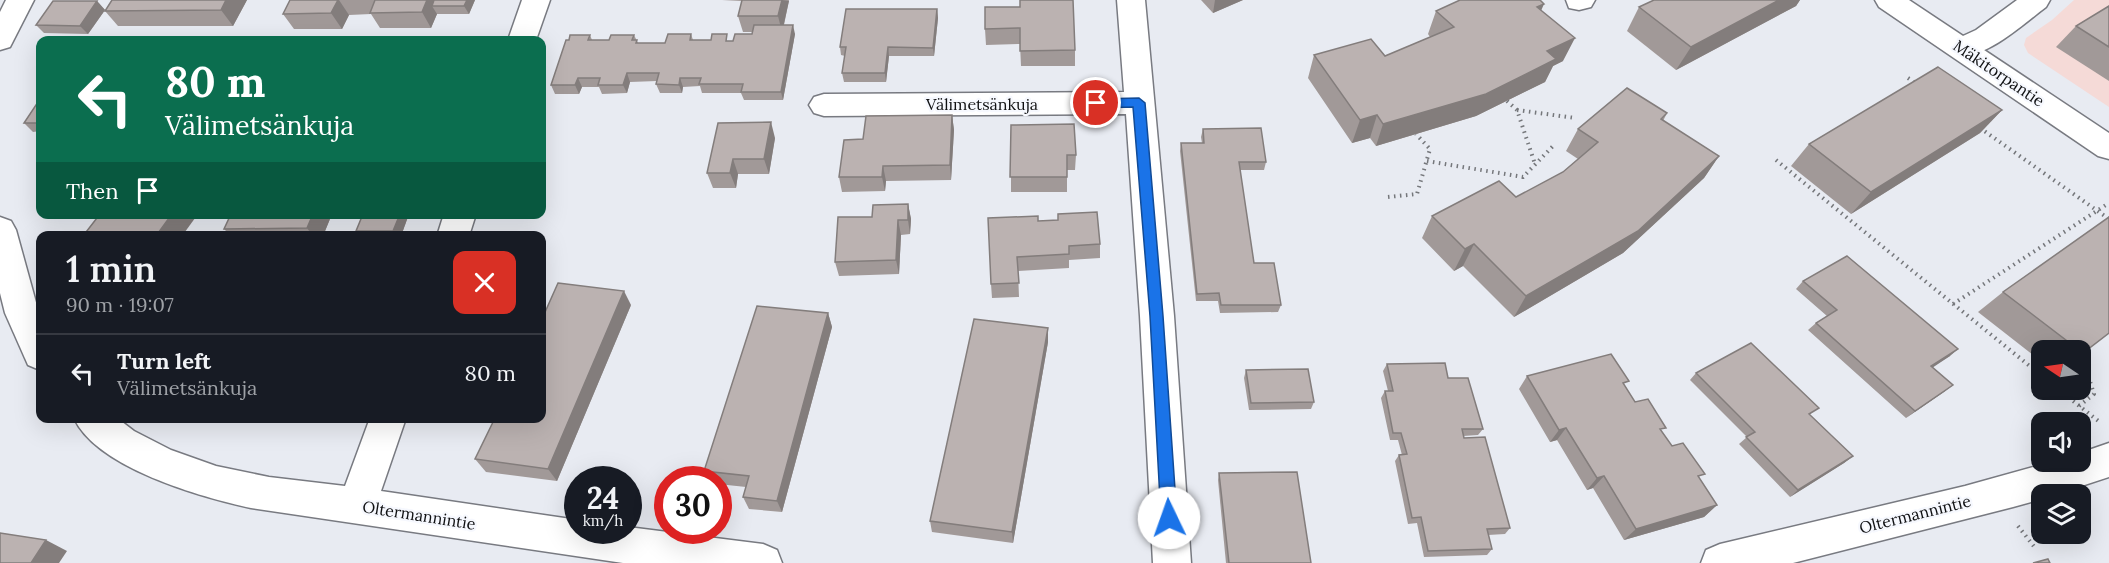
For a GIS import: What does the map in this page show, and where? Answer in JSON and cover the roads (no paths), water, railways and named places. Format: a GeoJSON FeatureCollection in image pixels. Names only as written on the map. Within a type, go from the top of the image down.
{"type":"FeatureCollection","features":[{"type":"Feature","properties":{"kind":"street"},"geometry":{"type":"LineString","coordinates":[[0,40],[20,0]]}},
{"type":"Feature","properties":{"kind":"street"},"geometry":{"type":"LineString","coordinates":[[523,36],[536,0]]}},
{"type":"Feature","properties":{"kind":"street"},"geometry":{"type":"LineString","coordinates":[[1131,0],[1156,316],[1172,563]]}},
{"type":"Feature","properties":{"kind":"street","name":"Mäkitorpantie"},"geometry":{"type":"LineString","coordinates":[[1889,0],[2109,148]]}},
{"type":"Feature","properties":{"kind":"street"},"geometry":{"type":"LineString","coordinates":[[1962,48],[1986,37],[2036,0]]}},
{"type":"Feature","properties":{"kind":"street","name":"Välimetsänkuja"},"geometry":{"type":"LineString","coordinates":[[824,105],[1139,103]]}},
{"type":"Feature","properties":{"kind":"street"},"geometry":{"type":"LineString","coordinates":[[0,230],[22,313],[36,346]]}},
{"type":"Feature","properties":{"kind":"street","name":"Oltermannintie"},"geometry":{"type":"LineString","coordinates":[[96,423],[136,450],[175,469],[233,487],[540,534],[763,563]]}},
{"type":"Feature","properties":{"kind":"street"},"geometry":{"type":"LineString","coordinates":[[357,505],[386,423]]}},
{"type":"Feature","properties":{"kind":"street","name":"Oltermannintie"},"geometry":{"type":"LineString","coordinates":[[1720,563],[1994,495],[2064,476],[2109,459]]}}]}
